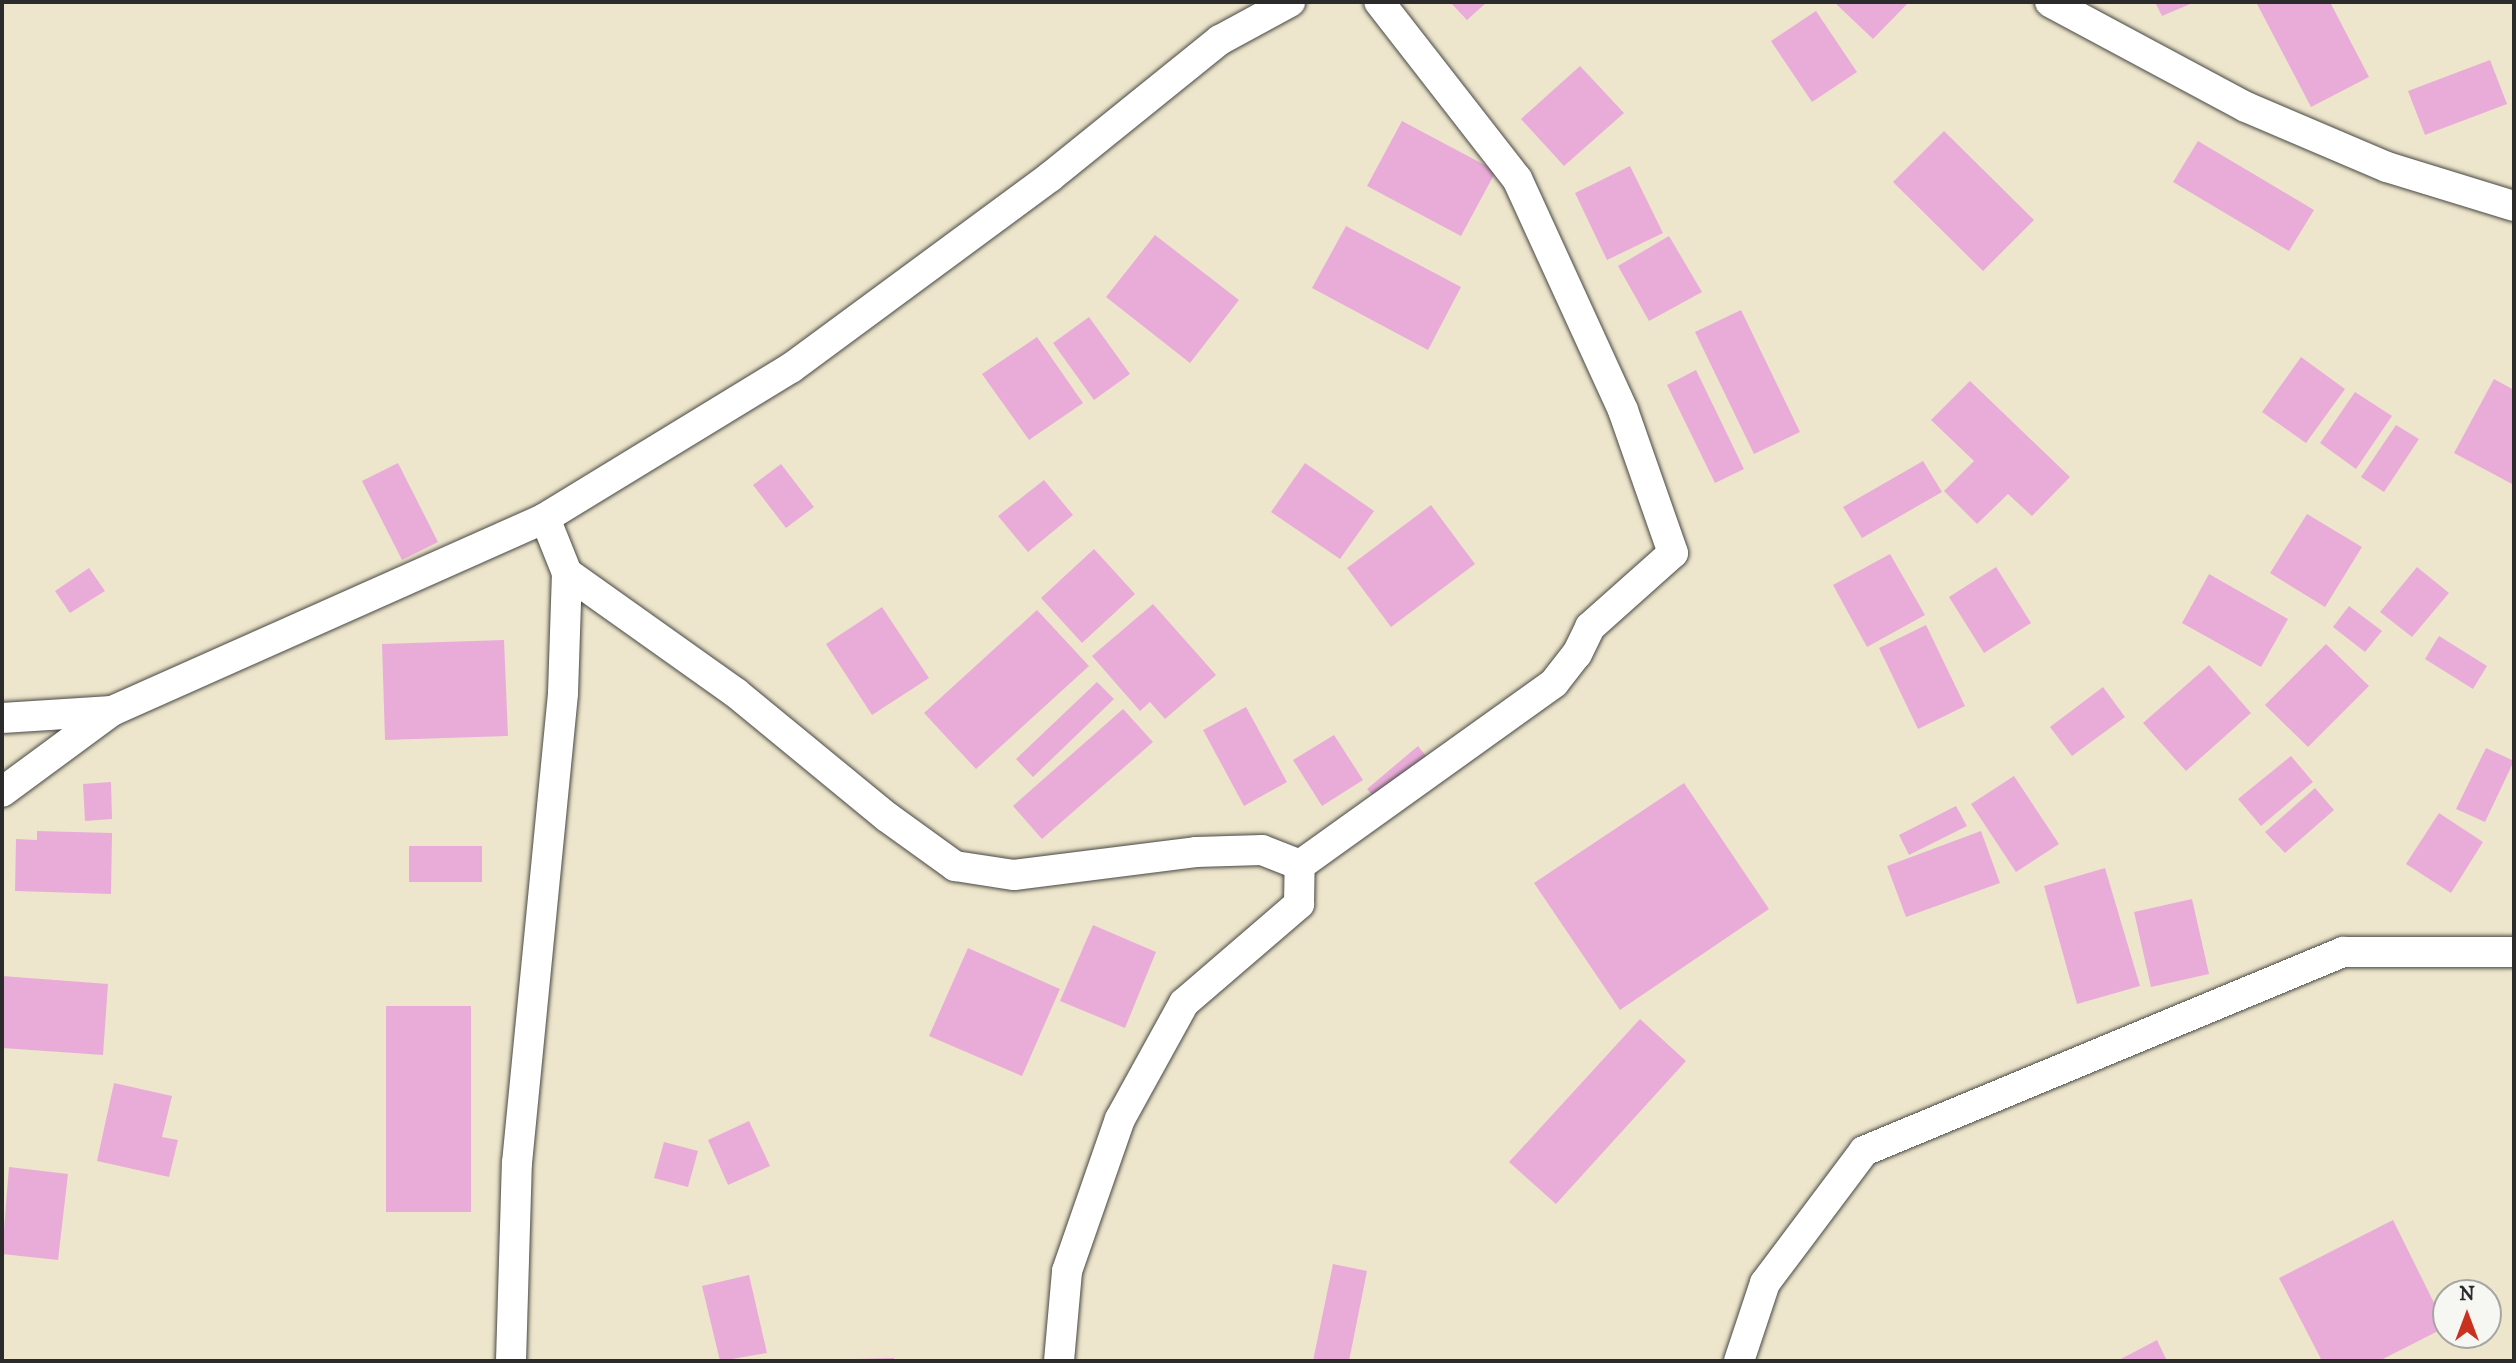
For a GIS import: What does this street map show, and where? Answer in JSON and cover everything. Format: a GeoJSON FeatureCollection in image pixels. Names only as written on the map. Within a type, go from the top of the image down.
{"type":"FeatureCollection","features":[{"type":"Feature","properties":{"kind":"street"},"geometry":{"type":"LineString","coordinates":[[2,792],[112,711],[545,518],[791,368],[1050,177],[1220,40],[1290,2]]}},
{"type":"Feature","properties":{"kind":"street"},"geometry":{"type":"LineString","coordinates":[[1300,865],[1554,683],[1577,654],[1590,627],[1673,552],[1623,410],[1517,178],[1379,2]]}},
{"type":"Feature","properties":{"kind":"street"},"geometry":{"type":"LineString","coordinates":[[2050,2],[2246,107],[2387,167],[2514,206]]}},
{"type":"Feature","properties":{"kind":"street"},"geometry":{"type":"LineString","coordinates":[[511,1361],[517,1163],[563,693],[567,573],[545,518]]}},
{"type":"Feature","properties":{"kind":"street"},"geometry":{"type":"LineString","coordinates":[[567,573],[736,693],[887,817],[955,866],[1014,875],[1196,852],[1262,850],[1300,865]]}},
{"type":"Feature","properties":{"kind":"street"},"geometry":{"type":"LineString","coordinates":[[2,718],[112,711]]}},
{"type":"Feature","properties":{"kind":"street"},"geometry":{"type":"LineString","coordinates":[[1059,1361],[1068,1271],[1120,1119],[1184,1003],[1299,904],[1300,865]]}},
{"type":"Feature","properties":{"kind":"street"},"geometry":{"type":"LineString","coordinates":[[1739,1361],[1765,1283],[1864,1151],[2343,952],[2514,952]]}},
{"type":"Feature","properties":{"kind":"building"},"geometry":{"type":"Polygon","coordinates":[[[1450,2],[1487,2],[1467,20],[1450,2]]]}},
{"type":"Feature","properties":{"kind":"building"},"geometry":{"type":"Polygon","coordinates":[[[1834,2],[1909,2],[1873,39],[1834,2]]]}},
{"type":"Feature","properties":{"kind":"building"},"geometry":{"type":"Polygon","coordinates":[[[2155,2],[2195,2],[2162,16],[2155,2]]]}},
{"type":"Feature","properties":{"kind":"building"},"geometry":{"type":"Polygon","coordinates":[[[2256,2],[2330,2],[2369,77],[2311,107],[2256,2]]]}},
{"type":"Feature","properties":{"kind":"building"},"geometry":{"type":"Polygon","coordinates":[[[1816,11],[1857,72],[1812,102],[1771,41],[1816,11]]]}},
{"type":"Feature","properties":{"kind":"building"},"geometry":{"type":"Polygon","coordinates":[[[2490,60],[2507,104],[2425,135],[2408,91],[2490,60]]]}},
{"type":"Feature","properties":{"kind":"building"},"geometry":{"type":"Polygon","coordinates":[[[1580,66],[1624,113],[1564,166],[1521,119],[1580,66]]]}},
{"type":"Feature","properties":{"kind":"building"},"geometry":{"type":"Polygon","coordinates":[[[1402,121],[1496,171],[1461,236],[1367,186],[1402,121]]]}},
{"type":"Feature","properties":{"kind":"building"},"geometry":{"type":"Polygon","coordinates":[[[1944,131],[2034,220],[1983,271],[1893,182],[1944,131]]]}},
{"type":"Feature","properties":{"kind":"building"},"geometry":{"type":"Polygon","coordinates":[[[2198,141],[2314,210],[2289,251],[2173,182],[2198,141]]]}},
{"type":"Feature","properties":{"kind":"building"},"geometry":{"type":"Polygon","coordinates":[[[1630,166],[1663,233],[1607,260],[1575,193],[1630,166]]]}},
{"type":"Feature","properties":{"kind":"building"},"geometry":{"type":"Polygon","coordinates":[[[1346,226],[1461,287],[1428,350],[1312,288],[1346,226]]]}},
{"type":"Feature","properties":{"kind":"building"},"geometry":{"type":"Polygon","coordinates":[[[1155,235],[1239,300],[1190,363],[1106,297],[1155,235]]]}},
{"type":"Feature","properties":{"kind":"building"},"geometry":{"type":"Polygon","coordinates":[[[1669,236],[1702,292],[1649,321],[1618,266],[1669,236]]]}},
{"type":"Feature","properties":{"kind":"building"},"geometry":{"type":"Polygon","coordinates":[[[1741,310],[1800,432],[1754,454],[1695,332],[1741,310]]]}},
{"type":"Feature","properties":{"kind":"building"},"geometry":{"type":"Polygon","coordinates":[[[1089,317],[1130,374],[1094,400],[1053,343],[1089,317]]]}},
{"type":"Feature","properties":{"kind":"building"},"geometry":{"type":"Polygon","coordinates":[[[1037,337],[1083,403],[1029,440],[982,374],[1037,337]]]}},
{"type":"Feature","properties":{"kind":"building"},"geometry":{"type":"Polygon","coordinates":[[[2301,357],[2345,389],[2306,443],[2262,412],[2301,357]]]}},
{"type":"Feature","properties":{"kind":"building"},"geometry":{"type":"Polygon","coordinates":[[[1696,370],[1744,469],[1715,483],[1667,385],[1696,370]]]}},
{"type":"Feature","properties":{"kind":"building"},"geometry":{"type":"Polygon","coordinates":[[[2494,379],[2514,390],[2514,485],[2454,453],[2494,379]]]}},
{"type":"Feature","properties":{"kind":"building"},"geometry":{"type":"Polygon","coordinates":[[[1970,381],[2070,477],[2032,516],[2008,494],[1977,524],[1944,491],[1974,461],[1931,420],[1970,381]]]}},
{"type":"Feature","properties":{"kind":"building"},"geometry":{"type":"Polygon","coordinates":[[[2355,392],[2392,416],[2356,469],[2320,443],[2355,392]]]}},
{"type":"Feature","properties":{"kind":"building"},"geometry":{"type":"Polygon","coordinates":[[[2396,425],[2419,439],[2384,492],[2361,477],[2396,425]]]}},
{"type":"Feature","properties":{"kind":"building"},"geometry":{"type":"Polygon","coordinates":[[[1923,461],[1942,492],[1862,538],[1843,507],[1923,461]]]}},
{"type":"Feature","properties":{"kind":"building"},"geometry":{"type":"Polygon","coordinates":[[[398,463],[438,542],[402,560],[362,481],[398,463]]]}},
{"type":"Feature","properties":{"kind":"building"},"geometry":{"type":"Polygon","coordinates":[[[1305,463],[1374,511],[1340,559],[1271,512],[1305,463]]]}},
{"type":"Feature","properties":{"kind":"building"},"geometry":{"type":"Polygon","coordinates":[[[781,464],[814,507],[786,528],[753,485],[781,464]]]}},
{"type":"Feature","properties":{"kind":"building"},"geometry":{"type":"Polygon","coordinates":[[[1044,480],[1073,515],[1028,552],[998,516],[1044,480]]]}},
{"type":"Feature","properties":{"kind":"building"},"geometry":{"type":"Polygon","coordinates":[[[1431,505],[1475,564],[1391,627],[1347,568],[1431,505]]]}},
{"type":"Feature","properties":{"kind":"building"},"geometry":{"type":"Polygon","coordinates":[[[2307,514],[2362,547],[2325,607],[2270,573],[2307,514]]]}},
{"type":"Feature","properties":{"kind":"building"},"geometry":{"type":"Polygon","coordinates":[[[1094,549],[1135,594],[1082,643],[1041,598],[1094,549]]]}},
{"type":"Feature","properties":{"kind":"building"},"geometry":{"type":"Polygon","coordinates":[[[1890,554],[1925,615],[1867,647],[1833,585],[1890,554]]]}},
{"type":"Feature","properties":{"kind":"building"},"geometry":{"type":"Polygon","coordinates":[[[1996,567],[2031,623],[1984,653],[1949,597],[1996,567]]]}},
{"type":"Feature","properties":{"kind":"building"},"geometry":{"type":"Polygon","coordinates":[[[2417,567],[2449,593],[2412,637],[2380,612],[2417,567]]]}},
{"type":"Feature","properties":{"kind":"building"},"geometry":{"type":"Polygon","coordinates":[[[89,568],[105,591],[70,613],[55,591],[89,568]]]}},
{"type":"Feature","properties":{"kind":"building"},"geometry":{"type":"Polygon","coordinates":[[[2209,574],[2288,619],[2261,667],[2182,623],[2209,574]]]}},
{"type":"Feature","properties":{"kind":"building"},"geometry":{"type":"Polygon","coordinates":[[[1153,604],[1216,675],[1165,719],[1150,702],[1140,711],[1092,656],[1153,604]]]}},
{"type":"Feature","properties":{"kind":"building"},"geometry":{"type":"Polygon","coordinates":[[[2349,606],[2382,631],[2365,652],[2333,627],[2349,606]]]}},
{"type":"Feature","properties":{"kind":"building"},"geometry":{"type":"Polygon","coordinates":[[[882,607],[929,678],[872,715],[826,644],[882,607]]]}},
{"type":"Feature","properties":{"kind":"building"},"geometry":{"type":"Polygon","coordinates":[[[1037,610],[1089,666],[976,769],[924,713],[1037,610]]]}},
{"type":"Feature","properties":{"kind":"building"},"geometry":{"type":"Polygon","coordinates":[[[1926,625],[1965,706],[1918,729],[1879,648],[1926,625]]]}},
{"type":"Feature","properties":{"kind":"building"},"geometry":{"type":"Polygon","coordinates":[[[2439,636],[2487,666],[2473,689],[2425,659],[2439,636]]]}},
{"type":"Feature","properties":{"kind":"building"},"geometry":{"type":"Polygon","coordinates":[[[504,640],[508,736],[385,740],[382,644],[504,640]]]}},
{"type":"Feature","properties":{"kind":"building"},"geometry":{"type":"Polygon","coordinates":[[[2326,644],[2369,686],[2308,747],[2265,705],[2326,644]]]}},
{"type":"Feature","properties":{"kind":"building"},"geometry":{"type":"Polygon","coordinates":[[[2209,665],[2251,713],[2186,771],[2143,723],[2209,665]]]}},
{"type":"Feature","properties":{"kind":"building"},"geometry":{"type":"Polygon","coordinates":[[[1097,682],[1114,699],[1033,777],[1016,759],[1097,682]]]}},
{"type":"Feature","properties":{"kind":"building"},"geometry":{"type":"Polygon","coordinates":[[[2103,687],[2125,717],[2072,756],[2050,727],[2103,687]]]}},
{"type":"Feature","properties":{"kind":"building"},"geometry":{"type":"Polygon","coordinates":[[[1246,707],[1287,782],[1244,806],[1203,730],[1246,707]]]}},
{"type":"Feature","properties":{"kind":"building"},"geometry":{"type":"Polygon","coordinates":[[[1123,709],[1153,742],[1042,839],[1013,806],[1123,709]]]}},
{"type":"Feature","properties":{"kind":"building"},"geometry":{"type":"Polygon","coordinates":[[[1334,735],[1363,780],[1322,806],[1293,760],[1334,735]]]}},
{"type":"Feature","properties":{"kind":"building"},"geometry":{"type":"Polygon","coordinates":[[[1418,746],[1438,771],[1389,813],[1367,789],[1418,746]]]}},
{"type":"Feature","properties":{"kind":"building"},"geometry":{"type":"Polygon","coordinates":[[[2486,748],[2514,761],[2485,822],[2456,809],[2486,748]]]}},
{"type":"Feature","properties":{"kind":"building"},"geometry":{"type":"Polygon","coordinates":[[[2291,756],[2313,782],[2261,826],[2238,799],[2291,756]]]}},
{"type":"Feature","properties":{"kind":"building"},"geometry":{"type":"Polygon","coordinates":[[[2014,776],[2059,844],[2016,872],[1971,804],[2014,776]]]}},
{"type":"Feature","properties":{"kind":"building"},"geometry":{"type":"Polygon","coordinates":[[[111,782],[112,819],[85,821],[83,784],[111,782]]]}},
{"type":"Feature","properties":{"kind":"building"},"geometry":{"type":"Polygon","coordinates":[[[1684,783],[1769,909],[1620,1010],[1534,883],[1684,783]]]}},
{"type":"Feature","properties":{"kind":"building"},"geometry":{"type":"Polygon","coordinates":[[[2315,788],[2334,810],[2285,853],[2265,832],[2315,788]]]}},
{"type":"Feature","properties":{"kind":"building"},"geometry":{"type":"Polygon","coordinates":[[[1956,806],[1967,826],[1909,855],[1899,835],[1956,806]]]}},
{"type":"Feature","properties":{"kind":"building"},"geometry":{"type":"Polygon","coordinates":[[[2439,813],[2483,842],[2451,893],[2406,864],[2439,813]]]}},
{"type":"Feature","properties":{"kind":"building"},"geometry":{"type":"Polygon","coordinates":[[[37,831],[112,833],[111,894],[15,891],[16,839],[37,840],[37,831]]]}},
{"type":"Feature","properties":{"kind":"building"},"geometry":{"type":"Polygon","coordinates":[[[1981,831],[2000,883],[1906,917],[1887,866],[1981,831]]]}},
{"type":"Feature","properties":{"kind":"building"},"geometry":{"type":"Polygon","coordinates":[[[409,846],[482,846],[482,882],[409,882],[409,846]]]}},
{"type":"Feature","properties":{"kind":"building"},"geometry":{"type":"Polygon","coordinates":[[[2105,868],[2140,986],[2077,1004],[2044,886],[2105,868]]]}},
{"type":"Feature","properties":{"kind":"building"},"geometry":{"type":"Polygon","coordinates":[[[2192,899],[2209,974],[2151,987],[2134,912],[2192,899]]]}},
{"type":"Feature","properties":{"kind":"building"},"geometry":{"type":"Polygon","coordinates":[[[1093,925],[1156,952],[1125,1028],[1060,1001],[1093,925]]]}},
{"type":"Feature","properties":{"kind":"building"},"geometry":{"type":"Polygon","coordinates":[[[968,948],[1060,989],[1022,1076],[929,1036],[968,948]]]}},
{"type":"Feature","properties":{"kind":"building"},"geometry":{"type":"Polygon","coordinates":[[[2,976],[108,984],[103,1055],[2,1048],[2,976]]]}},
{"type":"Feature","properties":{"kind":"building"},"geometry":{"type":"Polygon","coordinates":[[[386,1006],[471,1006],[471,1212],[386,1212],[386,1006]]]}},
{"type":"Feature","properties":{"kind":"building"},"geometry":{"type":"Polygon","coordinates":[[[1640,1019],[1686,1061],[1556,1204],[1509,1162],[1640,1019]]]}},
{"type":"Feature","properties":{"kind":"building"},"geometry":{"type":"Polygon","coordinates":[[[114,1083],[172,1096],[162,1137],[178,1140],[169,1177],[97,1161],[114,1083]]]}},
{"type":"Feature","properties":{"kind":"building"},"geometry":{"type":"Polygon","coordinates":[[[749,1121],[770,1166],[728,1185],[708,1140],[749,1121]]]}},
{"type":"Feature","properties":{"kind":"building"},"geometry":{"type":"Polygon","coordinates":[[[664,1142],[698,1151],[688,1187],[654,1178],[664,1142]]]}},
{"type":"Feature","properties":{"kind":"building"},"geometry":{"type":"Polygon","coordinates":[[[9,1167],[68,1174],[58,1260],[2,1254],[9,1167]]]}},
{"type":"Feature","properties":{"kind":"building"},"geometry":{"type":"Polygon","coordinates":[[[2393,1220],[2432,1299],[2432,1334],[2379,1361],[2322,1361],[2279,1278],[2393,1220]]]}},
{"type":"Feature","properties":{"kind":"building"},"geometry":{"type":"Polygon","coordinates":[[[1333,1264],[1367,1271],[1349,1361],[1313,1361],[1333,1264]]]}},
{"type":"Feature","properties":{"kind":"building"},"geometry":{"type":"Polygon","coordinates":[[[749,1275],[767,1353],[720,1361],[702,1286],[749,1275]]]}},
{"type":"Feature","properties":{"kind":"building"},"geometry":{"type":"Polygon","coordinates":[[[2157,1340],[2167,1361],[2117,1361],[2157,1340]]]}},
{"type":"Feature","properties":{"kind":"building"},"geometry":{"type":"Polygon","coordinates":[[[894,1358],[894,1361],[852,1361],[852,1359],[894,1358]]]}}]}
